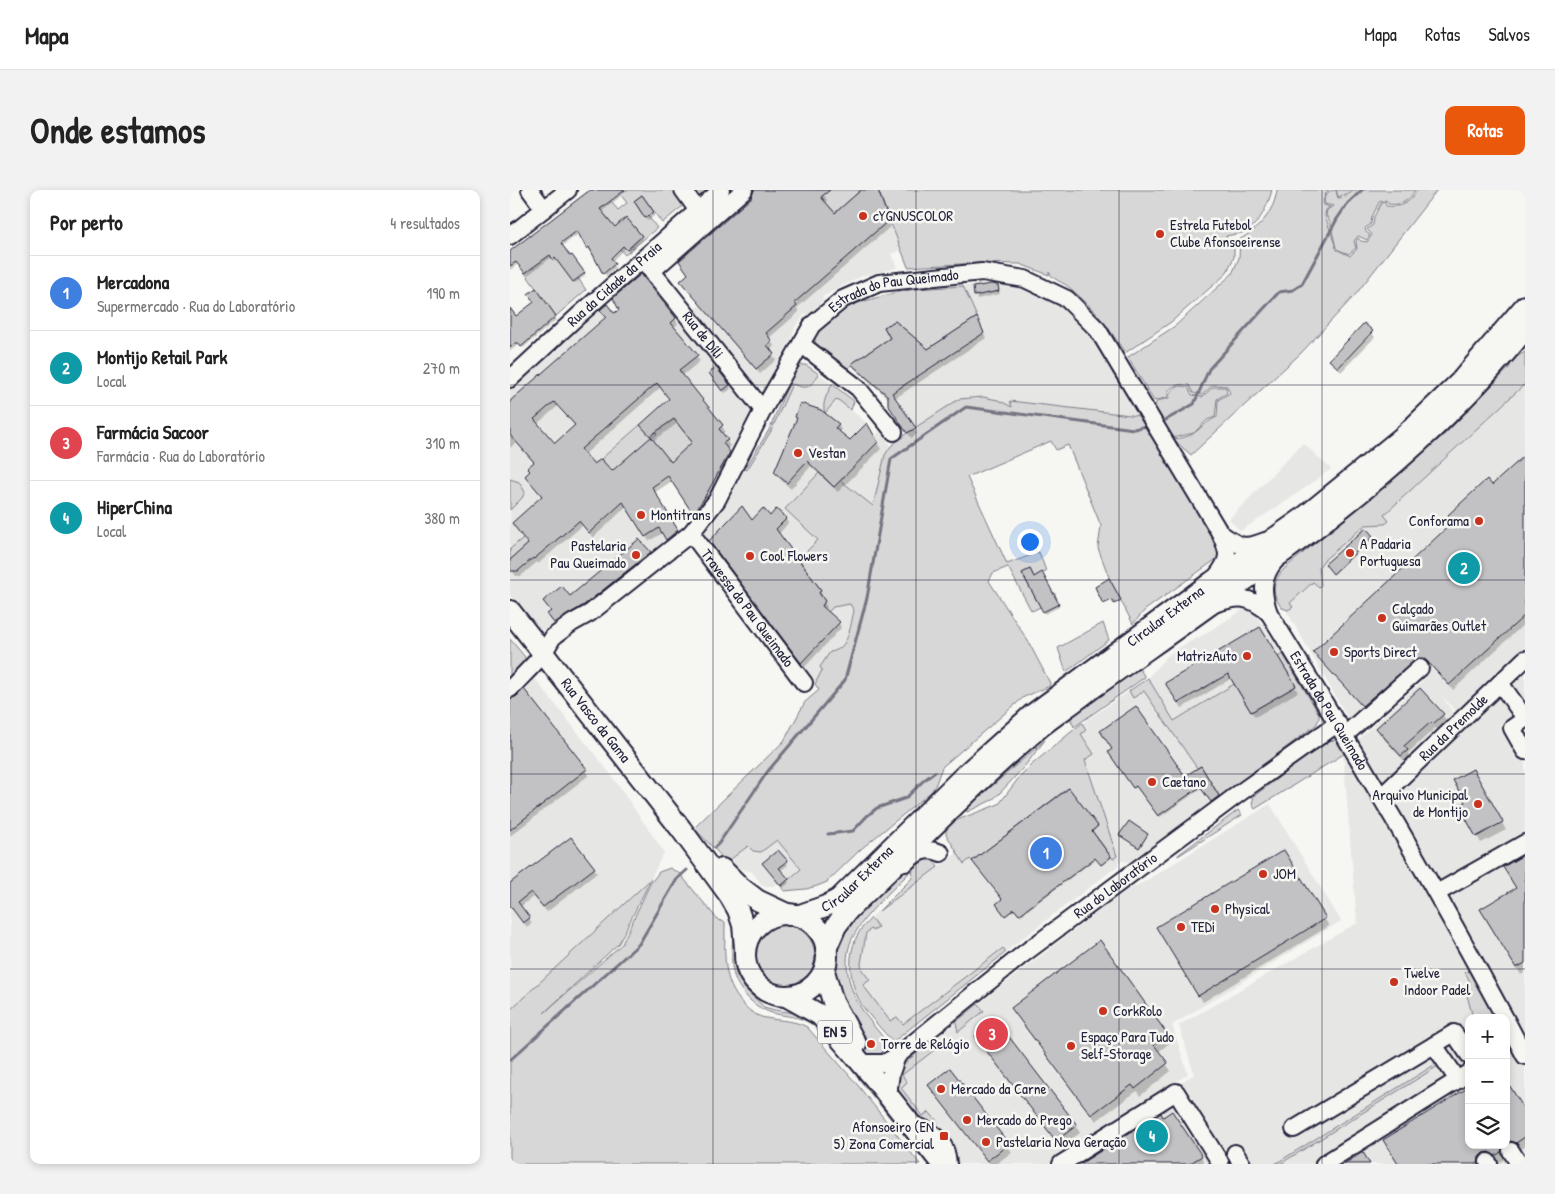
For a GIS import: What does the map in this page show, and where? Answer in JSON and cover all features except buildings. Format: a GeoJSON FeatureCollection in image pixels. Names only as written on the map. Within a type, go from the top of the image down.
{"type":"FeatureCollection","features":[{"type":"Feature","properties":{"kind":"main road","name":"Circular Externa"},"geometry":{"type":"LineString","coordinates":[[826,949],[842,918],[976,785],[1041,726],[1209,605],[1281,544],[1405,435],[1459,383],[1525,306]]}},
{"type":"Feature","properties":{"kind":"main road","name":"Circular Externa"},"geometry":{"type":"LineString","coordinates":[[793,915],[826,906],[839,899],[966,774],[1032,715],[1212,582],[1281,544],[1415,446],[1469,392],[1525,329]]}},
{"type":"Feature","properties":{"kind":"main road","name":"Rua Vasco da Gama"},"geometry":{"type":"LineString","coordinates":[[510,611],[681,829],[730,896],[738,910],[745,948]]}},
{"type":"Feature","properties":{"kind":"main road","name":"Rua Vasco da Gama"},"geometry":{"type":"LineString","coordinates":[[681,829],[757,900],[793,915]]}},
{"type":"Feature","properties":{"kind":"main road"},"geometry":{"type":"LineString","coordinates":[[793,915],[808,921],[823,938],[826,949],[824,971],[818,981],[809,989],[798,994],[786,996],[773,994],[761,988],[752,977],[746,965],[745,948],[748,939],[760,923],[769,918],[793,915]]}},
{"type":"Feature","properties":{"kind":"main road","name":"EN 5"},"geometry":{"type":"LineString","coordinates":[[824,971],[833,1002],[871,1071],[942,1164]]}},
{"type":"Feature","properties":{"kind":"main road","name":"EN 5"},"geometry":{"type":"LineString","coordinates":[[786,996],[820,1015],[871,1071]]}},
{"type":"Feature","properties":{"kind":"street"},"geometry":{"type":"LineString","coordinates":[[530,190],[544,208]]}},
{"type":"Feature","properties":{"kind":"street"},"geometry":{"type":"LineString","coordinates":[[510,236],[568,190]]}},
{"type":"Feature","properties":{"kind":"street"},"geometry":{"type":"LineString","coordinates":[[683,190],[702,217]]}},
{"type":"Feature","properties":{"kind":"street","name":"Rua da Cidade da Praia"},"geometry":{"type":"LineString","coordinates":[[702,217],[721,190]]}},
{"type":"Feature","properties":{"kind":"street","name":"Rua da Cidade da Praia"},"geometry":{"type":"LineString","coordinates":[[510,379],[578,316],[647,265],[702,217],[744,190]]}},
{"type":"Feature","properties":{"kind":"street","name":"Rua de Díli"},"geometry":{"type":"LineString","coordinates":[[647,265],[763,410]]}},
{"type":"Feature","properties":{"kind":"street","name":"Estrada do Pau Queimado"},"geometry":{"type":"LineString","coordinates":[[510,689],[520,681],[543,654],[553,637],[572,622],[590,614],[691,533],[717,500],[763,410],[812,325],[843,300],[879,283],[982,272],[1025,279],[1067,299],[1098,330],[1220,533],[1228,551],[1228,558],[1224,567],[1212,582]]}},
{"type":"Feature","properties":{"kind":"street"},"geometry":{"type":"LineString","coordinates":[[801,344],[858,388],[894,432]]}},
{"type":"Feature","properties":{"kind":"street","name":"Travessa do Pau Queimado"},"geometry":{"type":"LineString","coordinates":[[691,533],[804,683]]}},
{"type":"Feature","properties":{"kind":"street","name":"Estrada do Pau Queimado"},"geometry":{"type":"LineString","coordinates":[[1220,533],[1236,545],[1243,547],[1281,544]]}},
{"type":"Feature","properties":{"kind":"street"},"geometry":{"type":"LineString","coordinates":[[1269,613],[1263,594],[1265,576],[1281,544]]}},
{"type":"Feature","properties":{"kind":"street"},"geometry":{"type":"LineString","coordinates":[[1209,605],[1240,598],[1251,599],[1269,613]]}},
{"type":"Feature","properties":{"kind":"street","name":"Estrada do Pau Queimado"},"geometry":{"type":"LineString","coordinates":[[1269,613],[1382,796],[1503,1014]]}},
{"type":"Feature","properties":{"kind":"street","name":"Rua da Premolde"},"geometry":{"type":"LineString","coordinates":[[1382,796],[1525,659]]}},
{"type":"Feature","properties":{"kind":"street","name":"Rua do Laboratório"},"geometry":{"type":"LineString","coordinates":[[871,1071],[897,1056],[1022,955],[1241,792],[1342,729],[1420,668]]}},
{"type":"Feature","properties":{"kind":"street"},"geometry":{"type":"LineString","coordinates":[[1500,683],[1525,719],[1512,728],[1525,751]]}},
{"type":"Feature","properties":{"kind":"street"},"geometry":{"type":"LineString","coordinates":[[1437,893],[1525,844]]}},
{"type":"Feature","properties":{"kind":"street","name":"Estrada do Pau Queimado"},"geometry":{"type":"LineString","coordinates":[[1510,1031],[1516,1049]]}},
{"type":"Feature","properties":{"kind":"street"},"geometry":{"type":"LineString","coordinates":[[1294,1129],[1454,1033],[1465,1049]]}},
{"type":"Feature","properties":{"kind":"street"},"geometry":{"type":"LineString","coordinates":[[1324,1164],[1463,1077],[1434,1045]]}},
{"type":"Feature","properties":{"kind":"street"},"geometry":{"type":"LineString","coordinates":[[888,1095],[891,1073],[897,1056]]}},
{"type":"Feature","properties":{"kind":"street"},"geometry":{"type":"LineString","coordinates":[[1061,1164],[1176,1092],[1220,1162]]}},
{"type":"Feature","properties":{"kind":"street"},"geometry":{"type":"LineString","coordinates":[[909,1122],[931,1130],[947,1150],[948,1164]]}},
{"type":"Feature","properties":{"kind":"shaded area"},"geometry":{"type":"Polygon","coordinates":[[[617,190],[674,190],[684,205],[662,223],[642,195],[634,201],[645,218],[648,216],[657,228],[625,255],[610,238],[608,218],[605,215],[591,215],[607,197],[618,210],[627,203],[617,190]],[[626,218],[610,231],[627,250],[642,236],[626,218]]]}},
{"type":"Feature","properties":{"kind":"shaded area"},"geometry":{"type":"Polygon","coordinates":[[[814,190],[861,190],[835,213],[814,190]]]}},
{"type":"Feature","properties":{"kind":"shaded area"},"geometry":{"type":"Polygon","coordinates":[[[861,190],[878,190],[901,250],[891,254],[897,268],[862,276],[822,297],[824,299],[810,314],[804,315],[795,327],[792,337],[765,387],[757,390],[693,311],[751,261],[820,196],[861,190]]]}},
{"type":"Feature","properties":{"kind":"shaded area"},"geometry":{"type":"Polygon","coordinates":[[[878,190],[1272,190],[1265,209],[1253,226],[1242,233],[1226,236],[1228,242],[1234,241],[1234,257],[1226,274],[1171,322],[1125,353],[1107,326],[1094,311],[1070,288],[1053,277],[1049,272],[1049,275],[1020,264],[979,263],[908,267],[878,190]]]}},
{"type":"Feature","properties":{"kind":"shaded area"},"geometry":{"type":"Polygon","coordinates":[[[1277,190],[1329,190],[1324,197],[1328,192],[1333,190],[1336,190],[1415,190],[1407,200],[1400,203],[1388,204],[1386,200],[1379,202],[1371,224],[1365,228],[1366,232],[1370,235],[1367,240],[1358,236],[1354,241],[1356,248],[1349,254],[1336,249],[1350,256],[1357,249],[1356,241],[1358,238],[1361,241],[1367,242],[1372,235],[1367,229],[1373,225],[1374,217],[1381,203],[1385,202],[1386,206],[1400,205],[1408,201],[1417,190],[1437,190],[1356,294],[1301,353],[1191,455],[1173,439],[1193,434],[1210,420],[1217,417],[1218,400],[1230,393],[1227,386],[1213,385],[1202,395],[1193,393],[1189,385],[1177,385],[1168,391],[1168,397],[1154,401],[1128,357],[1175,326],[1232,274],[1239,258],[1240,239],[1265,219],[1273,206],[1277,190]],[[1336,190],[1338,198],[1345,197],[1353,191],[1338,197],[1336,190]],[[1324,198],[1324,205],[1330,207],[1326,210],[1325,215],[1336,248],[1330,222],[1326,215],[1327,210],[1333,206],[1325,204],[1324,198]]]}},
{"type":"Feature","properties":{"kind":"shaded area"},"geometry":{"type":"Polygon","coordinates":[[[552,253],[550,255],[553,259],[555,258],[578,278],[586,290],[556,316],[525,273],[552,253]]]}},
{"type":"Feature","properties":{"kind":"shaded area"},"geometry":{"type":"Polygon","coordinates":[[[1003,281],[1020,284],[1047,296],[1072,314],[1086,330],[1140,417],[1011,402],[1012,408],[959,399],[907,433],[888,405],[887,396],[875,385],[977,317],[963,286],[1003,281]]]}},
{"type":"Feature","properties":{"kind":"shaded area"},"geometry":{"type":"Polygon","coordinates":[[[963,286],[977,317],[928,349],[895,321],[884,327],[890,338],[851,364],[847,369],[816,344],[814,337],[838,313],[854,304],[915,289],[963,286]]]}},
{"type":"Feature","properties":{"kind":"shaded area"},"geometry":{"type":"Polygon","coordinates":[[[597,306],[606,318],[671,323],[679,316],[754,411],[722,466],[669,399],[595,464],[601,471],[510,549],[510,386],[597,306]]]}},
{"type":"Feature","properties":{"kind":"shaded area"},"geometry":{"type":"Polygon","coordinates":[[[1525,352],[1525,384],[1384,515],[1389,521],[1385,524],[1365,525],[1323,561],[1319,567],[1321,585],[1319,587],[1313,582],[1290,603],[1293,607],[1288,610],[1282,608],[1276,598],[1274,588],[1277,579],[1284,569],[1445,434],[1510,367],[1511,360],[1525,352]]]}},
{"type":"Feature","properties":{"kind":"shaded area"},"geometry":{"type":"Polygon","coordinates":[[[801,365],[810,367],[854,401],[851,410],[867,423],[875,436],[881,430],[891,446],[885,455],[854,611],[837,673],[820,690],[703,533],[768,430],[794,371],[801,365]]]}},
{"type":"Feature","properties":{"kind":"shaded area"},"geometry":{"type":"Polygon","coordinates":[[[801,365],[806,365],[819,374],[808,387],[792,384],[771,431],[747,470],[745,469],[769,430],[794,371],[801,365]]]}},
{"type":"Feature","properties":{"kind":"shaded area"},"geometry":{"type":"Polygon","coordinates":[[[1114,369],[1220,546],[1222,555],[1145,610],[1133,624],[1110,580],[1098,548],[1101,526],[1068,445],[1056,450],[1051,441],[967,477],[1007,564],[1039,552],[1046,571],[1034,577],[1030,569],[1022,573],[1037,601],[1054,592],[1057,599],[1032,611],[1008,567],[993,573],[989,581],[1028,641],[1050,686],[1024,697],[942,767],[931,792],[861,849],[827,882],[806,889],[784,891],[781,886],[801,869],[777,840],[761,852],[753,851],[748,846],[727,862],[694,828],[784,741],[805,702],[819,690],[815,684],[822,670],[820,667],[830,652],[841,647],[845,642],[854,611],[850,604],[833,607],[791,651],[786,644],[825,601],[819,593],[821,590],[815,582],[807,577],[810,575],[799,559],[818,540],[785,509],[819,473],[834,487],[840,480],[873,506],[885,455],[891,446],[907,433],[959,399],[983,397],[998,400],[1012,407],[1010,401],[1139,416],[1111,370],[1114,369]]]}},
{"type":"Feature","properties":{"kind":"shaded area"},"geometry":{"type":"Polygon","coordinates":[[[832,384],[854,401],[851,410],[837,399],[825,413],[824,402],[832,384]]]}},
{"type":"Feature","properties":{"kind":"shaded area"},"geometry":{"type":"Polygon","coordinates":[[[1525,384],[1525,648],[1456,711],[1442,696],[1457,719],[1525,652],[1525,1164],[1061,1164],[1194,1074],[1179,1025],[1357,923],[1343,753],[1426,678],[1422,674],[1356,732],[1286,610],[1293,606],[1290,603],[1313,582],[1318,587],[1321,585],[1319,567],[1323,561],[1365,525],[1385,524],[1389,521],[1383,516],[1525,384]]]}},
{"type":"Feature","properties":{"kind":"shaded area"},"geometry":{"type":"Polygon","coordinates":[[[1180,386],[1188,387],[1192,395],[1202,397],[1213,387],[1226,387],[1227,393],[1217,399],[1215,417],[1207,420],[1194,433],[1172,438],[1154,408],[1157,401],[1169,398],[1172,390],[1180,386]]]}},
{"type":"Feature","properties":{"kind":"shaded area"},"geometry":{"type":"Polygon","coordinates":[[[674,419],[692,442],[680,454],[708,491],[703,500],[688,490],[670,461],[651,438],[510,560],[510,549],[607,466],[601,459],[640,425],[652,437],[657,434],[650,426],[674,419]]]}},
{"type":"Feature","properties":{"kind":"shaded area"},"geometry":{"type":"Polygon","coordinates":[[[1303,443],[1331,469],[1240,531],[1229,519],[1303,443]]]}},
{"type":"Feature","properties":{"kind":"shaded area"},"geometry":{"type":"Polygon","coordinates":[[[619,465],[667,541],[557,628],[550,631],[533,626],[510,595],[510,560],[619,465]]]}},
{"type":"Feature","properties":{"kind":"shaded area"},"geometry":{"type":"Polygon","coordinates":[[[510,479],[519,482],[525,492],[522,498],[510,510],[510,479]]]}},
{"type":"Feature","properties":{"kind":"shaded area"},"geometry":{"type":"Polygon","coordinates":[[[1249,606],[1283,654],[1174,721],[1220,797],[1130,862],[1122,861],[1118,863],[1119,865],[1023,938],[893,1042],[864,1007],[858,996],[853,983],[851,962],[857,936],[871,918],[912,878],[913,866],[932,859],[938,867],[957,853],[946,834],[946,830],[952,822],[999,804],[1030,766],[1074,729],[1148,678],[1165,658],[1178,648],[1203,635],[1249,606]]]}},
{"type":"Feature","properties":{"kind":"shaded area"},"geometry":{"type":"Polygon","coordinates":[[[1103,623],[1109,640],[1066,672],[1058,648],[1103,623]]]}},
{"type":"Feature","properties":{"kind":"shaded area"},"geometry":{"type":"Polygon","coordinates":[[[510,639],[525,657],[524,664],[510,679],[510,639]]]}},
{"type":"Feature","properties":{"kind":"shaded area"},"geometry":{"type":"Polygon","coordinates":[[[1283,654],[1319,714],[1319,719],[1316,725],[1220,797],[1201,766],[1197,768],[1144,691],[1133,698],[1129,691],[1148,678],[1174,721],[1234,684],[1251,712],[1296,686],[1278,657],[1283,654]]]}},
{"type":"Feature","properties":{"kind":"shaded area"},"geometry":{"type":"Polygon","coordinates":[[[1139,668],[1145,677],[1074,727],[1070,718],[1139,668]]]}},
{"type":"Feature","properties":{"kind":"shaded area"},"geometry":{"type":"Polygon","coordinates":[[[535,679],[609,772],[664,852],[619,943],[510,1043],[510,698],[535,679]]]}},
{"type":"Feature","properties":{"kind":"shaded area"},"geometry":{"type":"Polygon","coordinates":[[[1082,723],[1086,730],[1081,734],[1094,754],[1085,760],[1117,856],[1113,859],[1092,831],[1098,826],[1068,788],[972,861],[970,859],[964,864],[946,834],[946,830],[952,822],[999,804],[1030,766],[1082,723]]]}},
{"type":"Feature","properties":{"kind":"shaded area"},"geometry":{"type":"Polygon","coordinates":[[[1045,740],[1024,767],[999,794],[992,800],[967,812],[963,805],[977,799],[1045,740]]]}},
{"type":"Feature","properties":{"kind":"shaded area"},"geometry":{"type":"Polygon","coordinates":[[[1335,740],[1341,742],[1347,752],[1255,809],[1252,804],[1254,796],[1327,741],[1335,740]]]}},
{"type":"Feature","properties":{"kind":"shaded area"},"geometry":{"type":"Polygon","coordinates":[[[1270,804],[1341,921],[1172,1025],[1188,1074],[1049,1164],[956,1164],[952,1145],[935,1125],[914,1113],[899,1093],[899,1072],[906,1063],[996,990],[1125,891],[1142,883],[1270,804]]]}},
{"type":"Feature","properties":{"kind":"shaded area"},"geometry":{"type":"Polygon","coordinates":[[[1238,810],[1242,815],[1178,856],[1178,855],[1238,810]]]}},
{"type":"Feature","properties":{"kind":"shaded area"},"geometry":{"type":"Polygon","coordinates":[[[777,840],[801,869],[781,886],[778,883],[774,886],[763,886],[752,872],[730,866],[727,862],[748,845],[777,840]]]}},
{"type":"Feature","properties":{"kind":"shaded area"},"geometry":{"type":"Polygon","coordinates":[[[924,858],[932,859],[938,867],[879,911],[912,878],[913,866],[924,858]]]}},
{"type":"Feature","properties":{"kind":"shaded area"},"geometry":{"type":"Polygon","coordinates":[[[670,868],[680,874],[718,920],[725,922],[725,956],[728,976],[731,986],[744,1005],[760,1016],[807,1027],[856,1083],[920,1164],[510,1164],[510,1010],[651,879],[619,943],[544,1013],[622,944],[650,884],[659,872],[670,868]]]}},
{"type":"Feature","properties":{"kind":"shaded area"},"geometry":{"type":"Polygon","coordinates":[[[908,868],[908,874],[879,903],[859,927],[850,944],[848,953],[848,972],[856,1000],[867,1018],[889,1045],[881,1053],[884,1058],[870,1057],[853,1030],[833,973],[836,940],[840,929],[908,868]]]}},
{"type":"Feature","properties":{"kind":"shaded area"},"geometry":{"type":"Polygon","coordinates":[[[871,918],[878,927],[866,933],[861,964],[862,970],[870,980],[863,985],[890,1021],[897,1017],[903,1024],[1003,948],[1006,952],[893,1042],[863,1007],[852,982],[851,954],[857,936],[871,918]]]}},
{"type":"Feature","properties":{"kind":"shaded area"},"geometry":{"type":"Polygon","coordinates":[[[734,920],[737,939],[736,975],[745,989],[764,1007],[801,1014],[822,1027],[931,1164],[927,1164],[819,1029],[801,1019],[772,1013],[757,1006],[741,990],[736,982],[732,965],[733,927],[731,922],[734,920]]]}},
{"type":"Feature","properties":{"kind":"shaded area"},"geometry":{"type":"Polygon","coordinates":[[[784,925],[801,930],[806,934],[810,939],[815,956],[810,973],[806,978],[801,982],[784,987],[767,982],[762,978],[758,973],[753,956],[758,939],[762,934],[767,930],[784,925]]]}},
{"type":"Feature","properties":{"kind":"shaded area"},"geometry":{"type":"Polygon","coordinates":[[[1468,970],[1496,1014],[1472,1014],[1467,995],[1470,982],[1465,972],[1468,970]]]}},
{"type":"Feature","properties":{"kind":"shaded area"},"geometry":{"type":"Polygon","coordinates":[[[978,1004],[984,1011],[958,1032],[956,1022],[978,1004]]]}},
{"type":"Feature","properties":{"kind":"shaded area"},"geometry":{"type":"Polygon","coordinates":[[[937,1038],[946,1041],[902,1075],[907,1082],[901,1088],[923,1116],[929,1112],[938,1122],[935,1125],[910,1109],[900,1094],[897,1077],[906,1062],[937,1038]]]}},
{"type":"Feature","properties":{"kind":"shaded area"},"geometry":{"type":"Polygon","coordinates":[[[1439,1062],[1443,1063],[1280,1164],[1275,1164],[1439,1062]]]}},
{"type":"Feature","properties":{"kind":"waterway"},"geometry":{"type":"LineString","coordinates":[[1164,421],[1194,404],[1209,369],[1279,292],[1293,290],[1302,284],[1337,219],[1348,203],[1362,190]]}},
{"type":"Feature","properties":{"kind":"waterway"},"geometry":{"type":"LineString","coordinates":[[714,848],[768,771],[845,680],[867,598],[891,459],[966,407],[1134,429],[1146,426]]}},
{"type":"Feature","properties":{"kind":"waterway"},"geometry":{"type":"LineString","coordinates":[[828,834],[853,831],[877,808],[906,798],[935,772]]}},
{"type":"Feature","properties":{"kind":"waterway"},"geometry":{"type":"LineString","coordinates":[[510,1060],[639,944],[677,879],[687,870]]}},
{"type":"Feature","properties":{"kind":"place","name":"cYGNUSCOLOR"},"geometry":{"type":"Point","coordinates":[863,216]}},
{"type":"Feature","properties":{"kind":"place","name":"Estrela Futebol Clube Afonsoeirense"},"geometry":{"type":"Point","coordinates":[1160,234]}},
{"type":"Feature","properties":{"kind":"place","name":"Vestan"},"geometry":{"type":"Point","coordinates":[798,453]}},
{"type":"Feature","properties":{"kind":"place","name":"Montitrans"},"geometry":{"type":"Point","coordinates":[641,515]}},
{"type":"Feature","properties":{"kind":"place","name":"Conforama"},"geometry":{"type":"Point","coordinates":[1479,521]}},
{"type":"Feature","properties":{"kind":"place","name":"A Padaria Portuguesa"},"geometry":{"type":"Point","coordinates":[1350,553]}},
{"type":"Feature","properties":{"kind":"place","name":"Pastelaria Pau Queimado"},"geometry":{"type":"Point","coordinates":[636,555]}},
{"type":"Feature","properties":{"kind":"place","name":"Cool Flowers"},"geometry":{"type":"Point","coordinates":[750,556]}},
{"type":"Feature","properties":{"kind":"place","name":"Montijo Retail Park"},"geometry":{"type":"Point","coordinates":[1464,568]}},
{"type":"Feature","properties":{"kind":"place","name":"Calçado Guimarães Outlet"},"geometry":{"type":"Point","coordinates":[1382,618]}},
{"type":"Feature","properties":{"kind":"place","name":"Sports Direct"},"geometry":{"type":"Point","coordinates":[1334,652]}},
{"type":"Feature","properties":{"kind":"place","name":"MatrizAuto"},"geometry":{"type":"Point","coordinates":[1247,656]}},
{"type":"Feature","properties":{"kind":"place","name":"Caetano"},"geometry":{"type":"Point","coordinates":[1152,782]}},
{"type":"Feature","properties":{"kind":"place","name":"Arquivo Municipal de Montijo"},"geometry":{"type":"Point","coordinates":[1478,804]}},
{"type":"Feature","properties":{"kind":"place","name":"Mercadona"},"geometry":{"type":"Point","coordinates":[1046,853]}},
{"type":"Feature","properties":{"kind":"place","name":"JOM"},"geometry":{"type":"Point","coordinates":[1263,874]}},
{"type":"Feature","properties":{"kind":"place","name":"Physical"},"geometry":{"type":"Point","coordinates":[1215,909]}},
{"type":"Feature","properties":{"kind":"place","name":"TEDi"},"geometry":{"type":"Point","coordinates":[1181,927]}},
{"type":"Feature","properties":{"kind":"place","name":"Twelve Indoor Padel"},"geometry":{"type":"Point","coordinates":[1394,982]}},
{"type":"Feature","properties":{"kind":"place","name":"CorkRolo"},"geometry":{"type":"Point","coordinates":[1103,1011]}},
{"type":"Feature","properties":{"kind":"place","name":"Farmácia Sacoor"},"geometry":{"type":"Point","coordinates":[992,1034]}},
{"type":"Feature","properties":{"kind":"place","name":"Torre de Relógio"},"geometry":{"type":"Point","coordinates":[871,1044]}},
{"type":"Feature","properties":{"kind":"place","name":"Espaço Para Tudo Self-Storage"},"geometry":{"type":"Point","coordinates":[1071,1046]}},
{"type":"Feature","properties":{"kind":"place","name":"Mercado da Carne"},"geometry":{"type":"Point","coordinates":[941,1089]}},
{"type":"Feature","properties":{"kind":"place","name":"Mercado do Prego"},"geometry":{"type":"Point","coordinates":[967,1120]}},
{"type":"Feature","properties":{"kind":"place","name":"Afonsoeiro (EN 5) Zona Comercial"},"geometry":{"type":"Point","coordinates":[944,1136]}},
{"type":"Feature","properties":{"kind":"place","name":"HiperChina"},"geometry":{"type":"Point","coordinates":[1152,1136]}},
{"type":"Feature","properties":{"kind":"place","name":"Pastelaria Nova Geração"},"geometry":{"type":"Point","coordinates":[986,1142]}}]}
